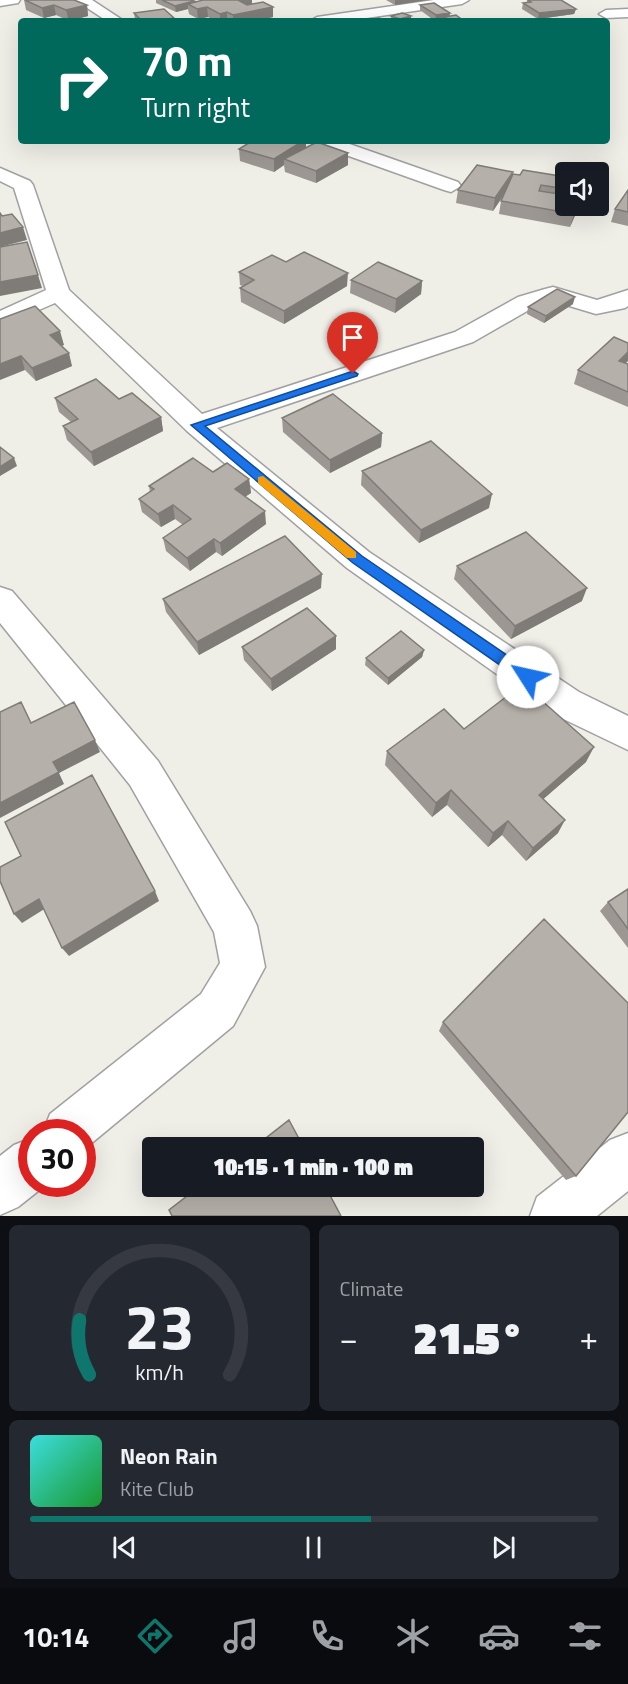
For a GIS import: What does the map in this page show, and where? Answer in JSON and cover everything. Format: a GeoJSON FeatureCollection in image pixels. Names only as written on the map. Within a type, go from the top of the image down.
{"type":"FeatureCollection","features":[{"type":"Feature","properties":{"kind":"street"},"geometry":{"type":"LineString","coordinates":[[0,2],[13,0]]}},
{"type":"Feature","properties":{"kind":"street"},"geometry":{"type":"LineString","coordinates":[[82,0],[112,18]]}},
{"type":"Feature","properties":{"kind":"street"},"geometry":{"type":"LineString","coordinates":[[338,18],[462,0]]}},
{"type":"Feature","properties":{"kind":"street"},"geometry":{"type":"LineString","coordinates":[[606,14],[628,13]]}},
{"type":"Feature","properties":{"kind":"street"},"geometry":{"type":"LineString","coordinates":[[332,144],[451,186]]}},
{"type":"Feature","properties":{"kind":"street"},"geometry":{"type":"LineString","coordinates":[[0,174],[23,185],[58,293],[197,425],[358,560],[566,703],[628,734]]}},
{"type":"Feature","properties":{"kind":"street"},"geometry":{"type":"LineString","coordinates":[[0,320],[58,293]]}},
{"type":"Feature","properties":{"kind":"street"},"geometry":{"type":"LineString","coordinates":[[197,425],[464,337],[526,302],[553,294],[596,307],[617,303],[628,297]]}},
{"type":"Feature","properties":{"kind":"street"},"geometry":{"type":"LineString","coordinates":[[0,600],[144,773],[235,927],[243,967],[217,1010],[84,1119]]}},
{"type":"Feature","properties":{"kind":"street"},"geometry":{"type":"LineString","coordinates":[[556,1216],[628,1158]]}},
{"type":"Feature","properties":{"kind":"street"},"geometry":{"type":"LineString","coordinates":[[0,1189],[18,1174]]}},
{"type":"Feature","properties":{"kind":"street"},"geometry":{"type":"LineString","coordinates":[[0,1201],[6,1216]]}},
{"type":"Feature","properties":{"kind":"building"},"geometry":{"type":"Polygon","coordinates":[[[25,0],[74,0],[87,5],[66,10],[54,5],[42,8],[25,0]]]}},
{"type":"Feature","properties":{"kind":"building"},"geometry":{"type":"Polygon","coordinates":[[[162,0],[191,0],[194,1],[175,6],[162,0]]]}},
{"type":"Feature","properties":{"kind":"building"},"geometry":{"type":"Polygon","coordinates":[[[203,0],[238,0],[247,5],[263,2],[273,7],[233,15],[227,12],[220,14],[207,7],[197,9],[188,4],[203,0]]]}},
{"type":"Feature","properties":{"kind":"building"},"geometry":{"type":"Polygon","coordinates":[[[528,0],[561,0],[576,9],[539,13],[523,3],[531,2],[528,0]]]}},
{"type":"Feature","properties":{"kind":"building"},"geometry":{"type":"Polygon","coordinates":[[[434,3],[450,13],[436,15],[420,5],[434,3]]]}},
{"type":"Feature","properties":{"kind":"building"},"geometry":{"type":"Polygon","coordinates":[[[164,9],[174,18],[139,18],[134,13],[164,9]]]}},
{"type":"Feature","properties":{"kind":"building"},"geometry":{"type":"Polygon","coordinates":[[[402,13],[411,16],[397,18],[391,16],[402,13]]]}},
{"type":"Feature","properties":{"kind":"building"},"geometry":{"type":"Polygon","coordinates":[[[456,15],[460,18],[446,18],[456,15]]]}},
{"type":"Feature","properties":{"kind":"building"},"geometry":{"type":"Polygon","coordinates":[[[247,144],[298,144],[274,159],[239,149],[247,144]]]}},
{"type":"Feature","properties":{"kind":"building"},"geometry":{"type":"Polygon","coordinates":[[[313,144],[323,144],[348,153],[316,171],[284,159],[313,144]]]}},
{"type":"Feature","properties":{"kind":"building"},"geometry":{"type":"Polygon","coordinates":[[[477,165],[513,172],[495,198],[458,190],[477,165]]]}},
{"type":"Feature","properties":{"kind":"building"},"geometry":{"type":"Polygon","coordinates":[[[523,170],[555,175],[555,187],[541,185],[539,191],[555,193],[555,211],[501,201],[513,174],[520,175],[523,170]]]}},
{"type":"Feature","properties":{"kind":"building"},"geometry":{"type":"Polygon","coordinates":[[[628,190],[628,212],[615,209],[628,190]]]}},
{"type":"Feature","properties":{"kind":"building"},"geometry":{"type":"Polygon","coordinates":[[[0,213],[2,216],[12,214],[23,227],[0,233],[0,213]]]}},
{"type":"Feature","properties":{"kind":"building"},"geometry":{"type":"Polygon","coordinates":[[[27,242],[38,275],[0,282],[0,247],[27,242]]]}},
{"type":"Feature","properties":{"kind":"building"},"geometry":{"type":"Polygon","coordinates":[[[304,252],[348,273],[284,311],[240,288],[254,280],[239,272],[272,255],[286,262],[304,252]]]}},
{"type":"Feature","properties":{"kind":"building"},"geometry":{"type":"Polygon","coordinates":[[[378,262],[422,281],[396,299],[351,280],[378,262]]]}},
{"type":"Feature","properties":{"kind":"building"},"geometry":{"type":"Polygon","coordinates":[[[557,289],[575,297],[546,316],[528,307],[557,289]]]}},
{"type":"Feature","properties":{"kind":"building"},"geometry":{"type":"Polygon","coordinates":[[[35,306],[60,331],[50,335],[69,353],[32,368],[21,356],[0,364],[0,319],[35,306]]]}},
{"type":"Feature","properties":{"kind":"building"},"geometry":{"type":"Polygon","coordinates":[[[614,337],[628,343],[628,352],[619,361],[628,364],[628,392],[578,370],[614,337]]]}},
{"type":"Feature","properties":{"kind":"building"},"geometry":{"type":"Polygon","coordinates":[[[96,379],[119,399],[132,393],[161,417],[91,452],[63,426],[78,419],[55,398],[96,379]]]}},
{"type":"Feature","properties":{"kind":"building"},"geometry":{"type":"Polygon","coordinates":[[[333,394],[382,433],[330,460],[282,418],[333,394]]]}},
{"type":"Feature","properties":{"kind":"building"},"geometry":{"type":"Polygon","coordinates":[[[431,441],[492,494],[421,530],[362,471],[431,441]]]}},
{"type":"Feature","properties":{"kind":"building"},"geometry":{"type":"Polygon","coordinates":[[[0,447],[14,458],[0,467],[0,447]]]}},
{"type":"Feature","properties":{"kind":"building"},"geometry":{"type":"Polygon","coordinates":[[[193,458],[213,472],[227,463],[249,479],[235,489],[265,511],[220,543],[214,539],[187,558],[163,538],[191,519],[173,505],[158,514],[139,499],[154,489],[149,486],[193,458]]]}},
{"type":"Feature","properties":{"kind":"building"},"geometry":{"type":"Polygon","coordinates":[[[526,532],[587,588],[515,626],[457,566],[526,532]]]}},
{"type":"Feature","properties":{"kind":"building"},"geometry":{"type":"Polygon","coordinates":[[[285,536],[322,574],[197,642],[163,599],[285,536]]]}},
{"type":"Feature","properties":{"kind":"building"},"geometry":{"type":"Polygon","coordinates":[[[307,608],[336,636],[271,679],[242,647],[307,608]]]}},
{"type":"Feature","properties":{"kind":"building"},"geometry":{"type":"Polygon","coordinates":[[[401,631],[424,650],[388,678],[366,658],[401,631]]]}},
{"type":"Feature","properties":{"kind":"building"},"geometry":{"type":"Polygon","coordinates":[[[523,684],[594,747],[539,795],[565,820],[533,848],[508,821],[493,833],[451,790],[436,803],[387,751],[444,709],[464,729],[523,684]]]}},
{"type":"Feature","properties":{"kind":"building"},"geometry":{"type":"Polygon","coordinates":[[[21,702],[31,723],[74,702],[95,740],[53,762],[59,772],[0,803],[0,712],[21,702]]]}},
{"type":"Feature","properties":{"kind":"building"},"geometry":{"type":"Polygon","coordinates":[[[92,775],[155,891],[62,948],[39,899],[14,914],[0,881],[0,867],[21,856],[5,822],[92,775]]]}},
{"type":"Feature","properties":{"kind":"building"},"geometry":{"type":"Polygon","coordinates":[[[628,889],[628,929],[608,902],[628,889]]]}},
{"type":"Feature","properties":{"kind":"building"},"geometry":{"type":"Polygon","coordinates":[[[544,919],[628,1003],[628,1112],[576,1176],[443,1022],[544,919]]]}},
{"type":"Feature","properties":{"kind":"building"},"geometry":{"type":"Polygon","coordinates":[[[289,1120],[298,1137],[267,1137],[289,1120]]]}},
{"type":"Feature","properties":{"kind":"building"},"geometry":{"type":"Polygon","coordinates":[[[186,1197],[331,1197],[341,1216],[172,1216],[169,1210],[186,1197]]]}},
{"type":"Feature","properties":{"kind":"slow traffic"},"geometry":{"type":"LineString","coordinates":[[263,480],[352,555]]}},
{"type":"Feature","properties":{"kind":"route"},"geometry":{"type":"LineString","coordinates":[[353,374],[197,425],[358,560],[528,677]]}}]}
